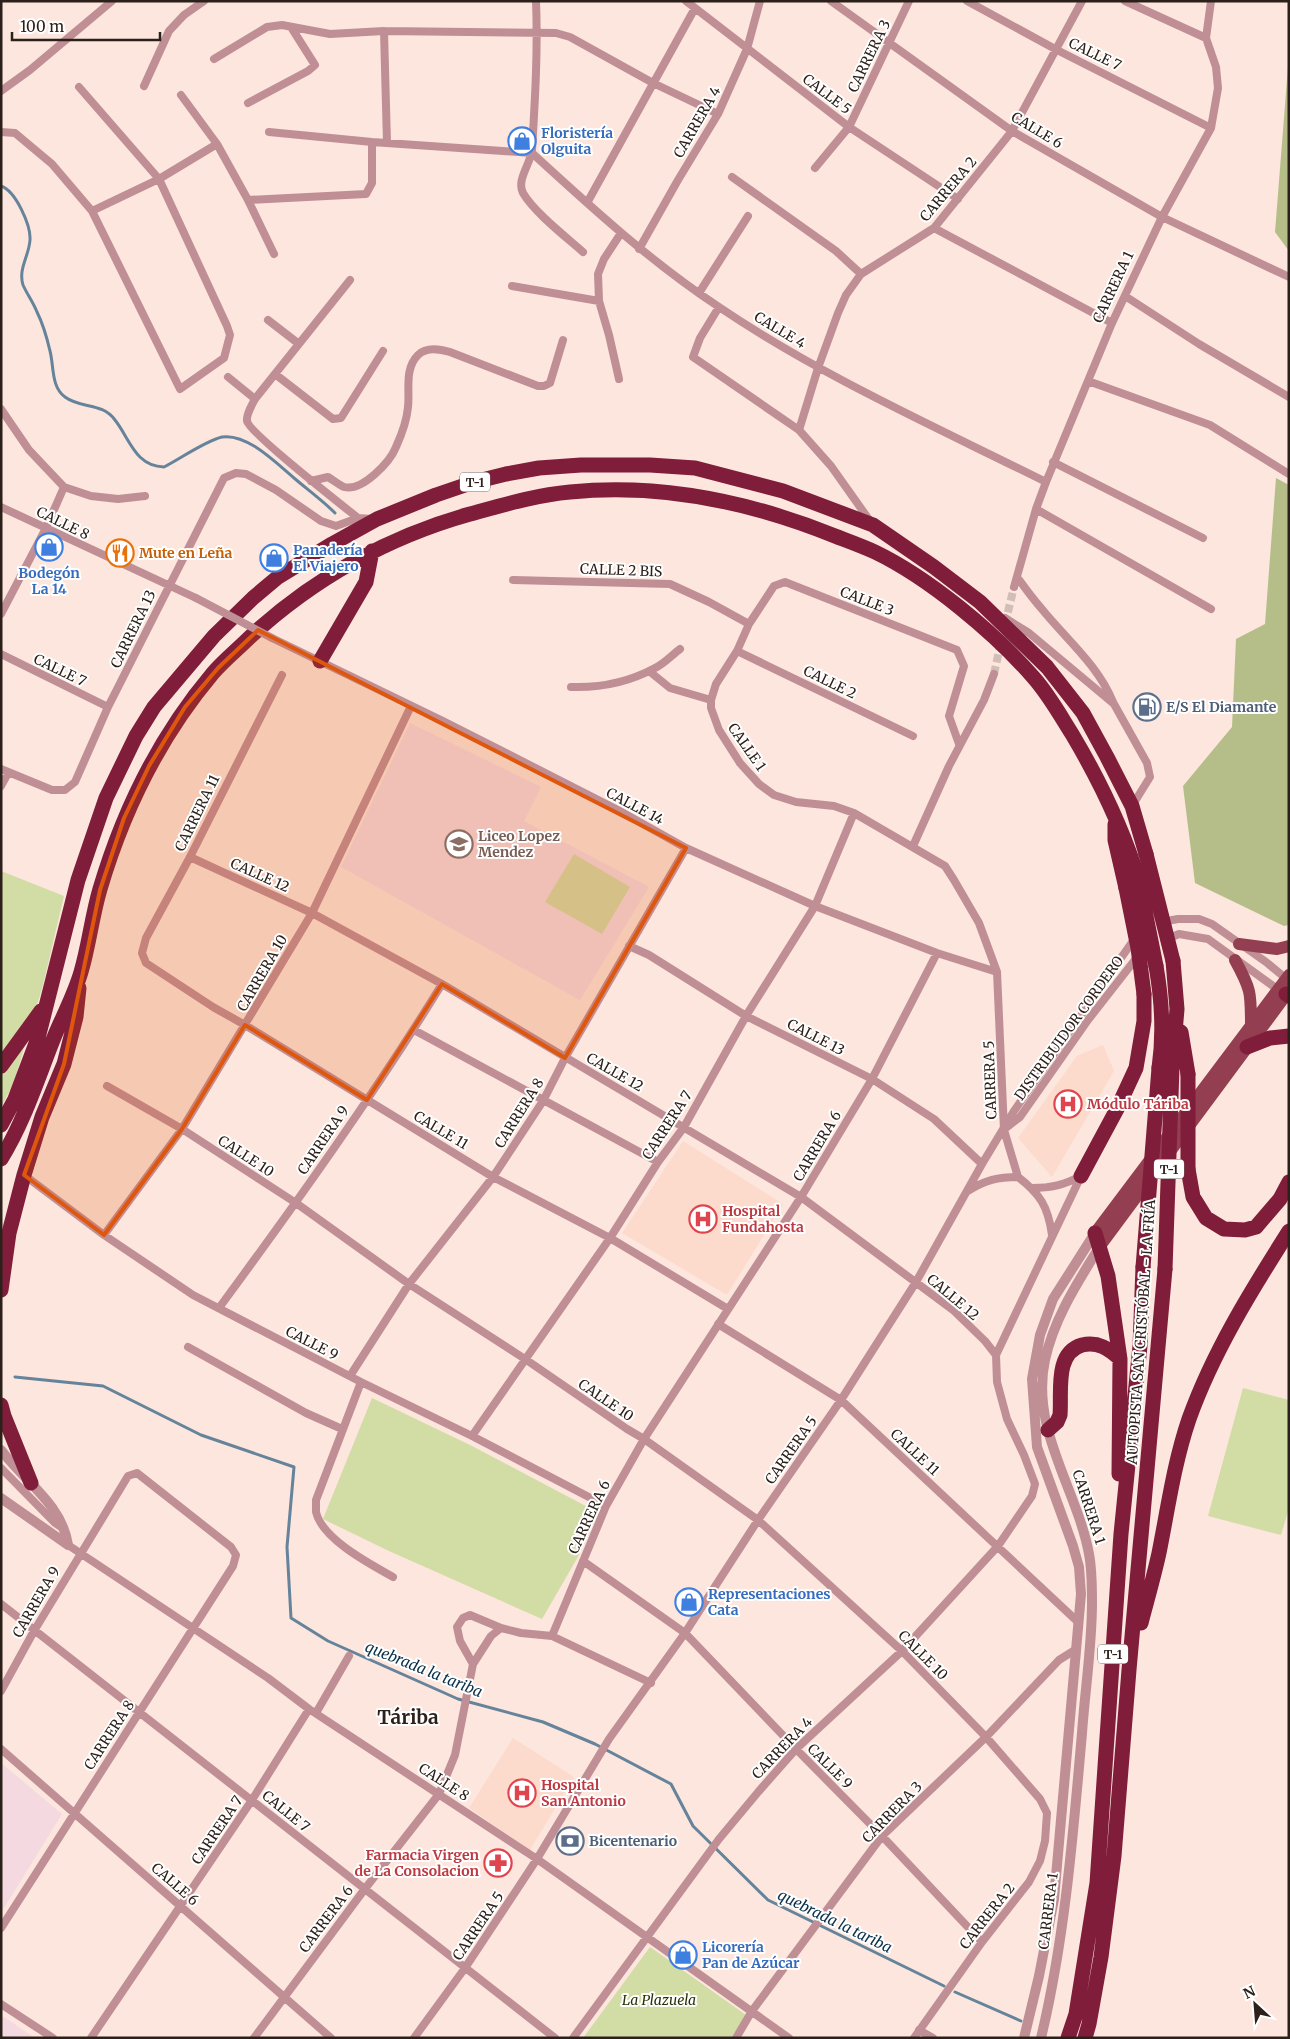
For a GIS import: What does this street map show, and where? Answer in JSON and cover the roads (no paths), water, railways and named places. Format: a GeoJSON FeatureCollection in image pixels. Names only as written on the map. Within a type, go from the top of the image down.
{"type":"FeatureCollection","features":[{"type":"Feature","properties":{"kind":"highway","name":"AUTOPISTA SAN CRISTÓBAL - LA FRÍA"},"geometry":{"type":"LineString","coordinates":[[1,1125],[15,1099],[38,1038],[78,880],[106,798],[136,736],[154,707],[214,636],[253,598],[278,577],[306,559],[377,519],[474,482],[539,468],[617,464],[650,465],[712,472],[801,496],[873,525],[980,602],[1047,667],[1083,712],[1132,806],[1173,961],[1177,1009],[1166,1068],[1143,1267],[1140,1346],[1121,1534],[1097,1883],[1076,2014],[1068,2038]]}},
{"type":"Feature","properties":{"kind":"highway","name":"AUTOPISTA SAN CRISTÓBAL - LA FRÍA"},"geometry":{"type":"LineString","coordinates":[[1,1159],[27,1111],[81,972],[100,890],[124,818],[165,736],[185,706],[218,668],[270,619],[303,594],[372,552],[413,532],[450,520],[528,499],[566,492],[634,490],[698,496],[789,519],[874,552],[921,580],[992,636],[1034,678],[1050,699],[1089,764],[1115,815],[1127,844],[1132,884],[1156,966],[1161,994],[1162,1047],[1166,1068],[1165,1269],[1114,1856],[1101,1957],[1085,2038]]}},
{"type":"Feature","properties":{"kind":"highway"},"geometry":{"type":"LineString","coordinates":[[320,661],[366,582],[372,552]]}},
{"type":"Feature","properties":{"kind":"highway"},"geometry":{"type":"LineString","coordinates":[[1080,1176],[1118,1109],[1136,1068],[1144,1022],[1144,994],[1132,884]]}},
{"type":"Feature","properties":{"kind":"highway"},"geometry":{"type":"LineString","coordinates":[[1,1290],[5,1239],[42,1118],[64,1064],[76,1017],[81,972]]}},
{"type":"Feature","properties":{"kind":"highway"},"geometry":{"type":"LineString","coordinates":[[1,1066],[45,1006]]}},
{"type":"Feature","properties":{"kind":"highway"},"geometry":{"type":"LineString","coordinates":[[1177,1009],[1188,1074],[1188,1169],[1193,1197],[1206,1218],[1224,1229],[1245,1230],[1256,1228],[1280,1199],[1289,1182]]}},
{"type":"Feature","properties":{"kind":"highway"},"geometry":{"type":"LineString","coordinates":[[1246,1047],[1270,1038],[1289,1036]]}},
{"type":"Feature","properties":{"kind":"highway"},"geometry":{"type":"LineString","coordinates":[[1129,1670],[1158,1555],[1171,1483],[1189,1420],[1207,1374],[1228,1334],[1260,1276],[1289,1231]]}},
{"type":"Feature","properties":{"kind":"highway"},"geometry":{"type":"LineString","coordinates":[[1098,1240],[1108,1276],[1120,1359],[1118,1449],[1121,1534]]}},
{"type":"Feature","properties":{"kind":"highway"},"geometry":{"type":"LineString","coordinates":[[1048,1430],[1057,1422],[1060,1415],[1063,1365],[1070,1351],[1085,1344],[1102,1345],[1120,1359]]}},
{"type":"Feature","properties":{"kind":"highway"},"geometry":{"type":"LineString","coordinates":[[1,1405],[31,1483]]}},
{"type":"Feature","properties":{"kind":"main road"},"geometry":{"type":"LineString","coordinates":[[1239,944],[1277,949],[1289,946]]}},
{"type":"Feature","properties":{"kind":"main road"},"geometry":{"type":"LineString","coordinates":[[1236,960],[1251,994],[1251,1024]]}},
{"type":"Feature","properties":{"kind":"main road"},"geometry":{"type":"LineString","coordinates":[[1098,1240],[1251,1024],[1286,986]]}},
{"type":"Feature","properties":{"kind":"main road","name":"CARRERA 1"},"geometry":{"type":"LineString","coordinates":[[1098,1240],[1246,1047],[1286,986]]}},
{"type":"Feature","properties":{"kind":"street"},"geometry":{"type":"LineString","coordinates":[[1,78],[4,88],[30,70],[112,1]]}},
{"type":"Feature","properties":{"kind":"street"},"geometry":{"type":"LineString","coordinates":[[144,86],[169,32],[184,15],[204,1]]}},
{"type":"Feature","properties":{"kind":"street"},"geometry":{"type":"LineString","coordinates":[[536,1],[538,33],[532,153],[522,182],[522,192],[531,204],[583,252]]}},
{"type":"Feature","properties":{"kind":"street","name":"CALLE 5"},"geometry":{"type":"LineString","coordinates":[[686,1],[849,127],[958,199]]}},
{"type":"Feature","properties":{"kind":"street","name":"CARRERA 4"},"geometry":{"type":"LineString","coordinates":[[639,249],[718,114],[747,49],[760,1]]}},
{"type":"Feature","properties":{"kind":"street","name":"CALLE 6"},"geometry":{"type":"LineString","coordinates":[[831,1],[1012,131],[1162,217],[1289,277]]}},
{"type":"Feature","properties":{"kind":"street","name":"CARRERA 3"},"geometry":{"type":"LineString","coordinates":[[814,168],[849,127],[909,1]]}},
{"type":"Feature","properties":{"kind":"street","name":"CALLE 7"},"geometry":{"type":"LineString","coordinates":[[967,1],[1057,50],[1212,128]]}},
{"type":"Feature","properties":{"kind":"street","name":"CARRERA 2"},"geometry":{"type":"LineString","coordinates":[[799,430],[818,368],[846,295],[860,274],[934,228],[958,199],[1012,131],[1082,1]]}},
{"type":"Feature","properties":{"kind":"street"},"geometry":{"type":"LineString","coordinates":[[1125,1],[1206,38]]}},
{"type":"Feature","properties":{"kind":"street","name":"CARRERA 1"},"geometry":{"type":"LineString","coordinates":[[1014,587],[1036,509],[1053,462],[1112,323],[1162,217],[1212,128],[1218,88],[1216,67],[1206,38],[1211,1]]}},
{"type":"Feature","properties":{"kind":"street"},"geometry":{"type":"LineString","coordinates":[[587,203],[695,8]]}},
{"type":"Feature","properties":{"kind":"street"},"geometry":{"type":"LineString","coordinates":[[214,59],[267,27],[282,25],[330,34],[384,31],[556,34],[570,37],[653,83],[718,114]]}},
{"type":"Feature","properties":{"kind":"street"},"geometry":{"type":"LineString","coordinates":[[248,103],[308,71],[315,65],[292,27]]}},
{"type":"Feature","properties":{"kind":"street"},"geometry":{"type":"LineString","coordinates":[[384,31],[387,143]]}},
{"type":"Feature","properties":{"kind":"street"},"geometry":{"type":"LineString","coordinates":[[1,132],[15,133],[52,164],[92,211],[180,389],[224,358],[230,335],[158,179],[79,87]]}},
{"type":"Feature","properties":{"kind":"street"},"geometry":{"type":"LineString","coordinates":[[181,95],[217,144],[248,200],[274,254]]}},
{"type":"Feature","properties":{"kind":"street"},"geometry":{"type":"LineString","coordinates":[[269,132],[372,142],[532,153]]}},
{"type":"Feature","properties":{"kind":"street"},"geometry":{"type":"LineString","coordinates":[[248,200],[366,194],[372,183],[372,142]]}},
{"type":"Feature","properties":{"kind":"street"},"geometry":{"type":"LineString","coordinates":[[92,211],[158,179],[217,144]]}},
{"type":"Feature","properties":{"kind":"street","name":"CALLE 4"},"geometry":{"type":"LineString","coordinates":[[532,153],[639,249],[718,307],[818,368],[1046,482]]}},
{"type":"Feature","properties":{"kind":"street"},"geometry":{"type":"LineString","coordinates":[[732,177],[836,251],[860,274]]}},
{"type":"Feature","properties":{"kind":"street"},"geometry":{"type":"LineString","coordinates":[[700,293],[748,216]]}},
{"type":"Feature","properties":{"kind":"street"},"geometry":{"type":"LineString","coordinates":[[934,228],[1112,323]]}},
{"type":"Feature","properties":{"kind":"street"},"geometry":{"type":"LineString","coordinates":[[619,378],[599,301],[598,274],[604,259],[621,233]]}},
{"type":"Feature","properties":{"kind":"street"},"geometry":{"type":"LineString","coordinates":[[350,280],[255,399],[247,421],[250,426],[311,480],[358,518],[377,519]]}},
{"type":"Feature","properties":{"kind":"street"},"geometry":{"type":"LineString","coordinates":[[512,286],[599,301]]}},
{"type":"Feature","properties":{"kind":"street"},"geometry":{"type":"LineString","coordinates":[[1125,296],[1199,344],[1289,397]]}},
{"type":"Feature","properties":{"kind":"street"},"geometry":{"type":"LineString","coordinates":[[718,307],[700,338],[692,357],[799,430],[831,466],[873,525]]}},
{"type":"Feature","properties":{"kind":"street"},"geometry":{"type":"LineString","coordinates":[[268,320],[299,344]]}},
{"type":"Feature","properties":{"kind":"street"},"geometry":{"type":"LineString","coordinates":[[311,480],[328,477],[345,487],[358,486],[376,473],[396,449],[408,408],[411,365],[418,355],[426,351],[438,349],[538,386],[544,386],[550,383],[563,340]]}},
{"type":"Feature","properties":{"kind":"street"},"geometry":{"type":"LineString","coordinates":[[275,374],[333,420],[341,418],[383,351]]}},
{"type":"Feature","properties":{"kind":"street"},"geometry":{"type":"LineString","coordinates":[[228,377],[255,399]]}},
{"type":"Feature","properties":{"kind":"street"},"geometry":{"type":"LineString","coordinates":[[1088,382],[1210,425],[1289,474]]}},
{"type":"Feature","properties":{"kind":"street"},"geometry":{"type":"LineString","coordinates":[[1,410],[29,450],[64,487],[91,496],[118,499],[145,496]]}},
{"type":"Feature","properties":{"kind":"street"},"geometry":{"type":"LineString","coordinates":[[1053,462],[1203,538]]}},
{"type":"Feature","properties":{"kind":"street","name":"CARRERA 13"},"geometry":{"type":"LineString","coordinates":[[4,771],[52,790],[65,790],[75,782],[108,707],[224,478],[236,473],[246,474],[276,490],[321,522],[336,526],[358,518]]}},
{"type":"Feature","properties":{"kind":"street"},"geometry":{"type":"LineString","coordinates":[[1,614],[46,528],[64,487]]}},
{"type":"Feature","properties":{"kind":"street","name":"CALLE 8"},"geometry":{"type":"LineString","coordinates":[[1,507],[196,598],[272,638]]}},
{"type":"Feature","properties":{"kind":"street"},"geometry":{"type":"LineString","coordinates":[[1036,509],[1211,609]]}},
{"type":"Feature","properties":{"kind":"street"},"geometry":{"type":"LineString","coordinates":[[1017,578],[1105,683],[1114,704],[1148,763],[1150,777],[1132,806]]}},
{"type":"Feature","properties":{"kind":"street","name":"CALLE 2 BIS"},"geometry":{"type":"LineString","coordinates":[[513,580],[670,584],[709,602],[749,624]]}},
{"type":"Feature","properties":{"kind":"street","name":"CALLE 3"},"geometry":{"type":"LineString","coordinates":[[736,651],[749,624],[774,586],[785,582],[950,646],[957,650],[962,657],[964,666],[949,716],[959,744]]}},
{"type":"Feature","properties":{"kind":"street"},"geometry":{"type":"LineString","coordinates":[[980,602],[1029,633],[1114,704]]}},
{"type":"Feature","properties":{"kind":"street","name":"CALLE 14"},"geometry":{"type":"LineString","coordinates":[[272,638],[618,810],[686,848],[815,906],[937,953],[997,972]]}},
{"type":"Feature","properties":{"kind":"street"},"geometry":{"type":"LineString","coordinates":[[570,687],[594,688],[634,677],[656,668],[680,649]]}},
{"type":"Feature","properties":{"kind":"street"},"geometry":{"type":"LineString","coordinates":[[649,671],[670,688],[711,700],[720,678],[736,651]]}},
{"type":"Feature","properties":{"kind":"street","name":"CALLE 2"},"geometry":{"type":"LineString","coordinates":[[736,651],[913,736]]}},
{"type":"Feature","properties":{"kind":"street","name":"CALLE 7"},"geometry":{"type":"LineString","coordinates":[[1,654],[108,707]]}},
{"type":"Feature","properties":{"kind":"street"},"geometry":{"type":"LineString","coordinates":[[913,846],[959,744],[984,700],[994,674]]}},
{"type":"Feature","properties":{"kind":"street","name":"CARRERA 11"},"geometry":{"type":"LineString","coordinates":[[146,963],[142,953],[146,938],[190,857],[282,675]]}},
{"type":"Feature","properties":{"kind":"street","name":"CALLE 1"},"geometry":{"type":"LineString","coordinates":[[711,700],[711,708],[719,730],[740,763],[759,784],[774,795],[796,802],[834,806],[854,813],[913,846]]}},
{"type":"Feature","properties":{"kind":"street","name":"CARRERA 10"},"geometry":{"type":"LineString","coordinates":[[104,1235],[182,1130],[312,913],[411,706]]}},
{"type":"Feature","properties":{"kind":"street"},"geometry":{"type":"LineString","coordinates":[[1,786],[4,771]]}},
{"type":"Feature","properties":{"kind":"street","name":"CARRERA 7"},"geometry":{"type":"LineString","coordinates":[[472,1436],[610,1238],[658,1162],[684,1127],[746,1016],[815,906],[854,813]]}},
{"type":"Feature","properties":{"kind":"street","name":"CARRERA 5"},"geometry":{"type":"LineString","coordinates":[[414,2038],[465,1968],[537,1859],[609,1739],[651,1683],[758,1520],[841,1400],[916,1282],[982,1164],[1004,1130],[997,972],[979,923],[945,866],[913,846]]}},
{"type":"Feature","properties":{"kind":"street","name":"CARRERA 8"},"geometry":{"type":"LineString","coordinates":[[350,1376],[409,1284],[493,1177],[543,1101],[565,1058],[686,848]]}},
{"type":"Feature","properties":{"kind":"street","name":"CALLE 12"},"geometry":{"type":"LineString","coordinates":[[190,857],[312,913],[442,984],[801,1197],[953,1310],[985,1340],[996,1356]]}},
{"type":"Feature","properties":{"kind":"street"},"geometry":{"type":"LineString","coordinates":[[1052,1235],[1050,1218],[1043,1202],[1032,1188],[1018,1177],[1004,1130],[1014,1111],[1140,932],[1154,924],[1178,919],[1199,919],[1212,924],[1239,944],[1286,986]]}},
{"type":"Feature","properties":{"kind":"street","name":"DISTRIBUIDOR CORDERO"},"geometry":{"type":"LineString","coordinates":[[1004,1130],[1020,1117],[1088,1020],[1139,955],[1156,942],[1179,934],[1208,939],[1236,960],[1286,986]]}},
{"type":"Feature","properties":{"kind":"street","name":"CALLE 13"},"geometry":{"type":"LineString","coordinates":[[629,946],[649,955],[746,1016],[872,1080],[934,1119],[982,1164]]}},
{"type":"Feature","properties":{"kind":"street","name":"CARRERA 6"},"geometry":{"type":"LineString","coordinates":[[552,1636],[606,1506],[644,1439],[801,1197],[872,1080],[937,953]]}},
{"type":"Feature","properties":{"kind":"street","name":"CALLE 11"},"geometry":{"type":"LineString","coordinates":[[146,963],[213,1007],[493,1177],[610,1238],[728,1309]]}},
{"type":"Feature","properties":{"kind":"street","name":"CARRERA 9"},"geometry":{"type":"LineString","coordinates":[[219,1308],[296,1203],[367,1100],[442,984]]}},
{"type":"Feature","properties":{"kind":"street"},"geometry":{"type":"LineString","coordinates":[[414,1030],[658,1162]]}},
{"type":"Feature","properties":{"kind":"street","name":"CALLE 10"},"geometry":{"type":"LineString","coordinates":[[107,1086],[182,1130],[296,1203],[409,1284],[524,1359],[626,1429],[644,1439],[758,1520],[902,1651],[986,1738],[1040,1799]]}},
{"type":"Feature","properties":{"kind":"street","name":"CALLE 9"},"geometry":{"type":"LineString","coordinates":[[24,1175],[104,1235],[172,1282],[360,1382],[472,1436],[606,1506]]}},
{"type":"Feature","properties":{"kind":"street"},"geometry":{"type":"LineString","coordinates":[[1032,1188],[1058,1186],[1080,1176]]}},
{"type":"Feature","properties":{"kind":"street"},"geometry":{"type":"LineString","coordinates":[[996,1356],[1080,1176]]}},
{"type":"Feature","properties":{"kind":"street"},"geometry":{"type":"LineString","coordinates":[[966,1193],[990,1179],[1018,1177]]}},
{"type":"Feature","properties":{"kind":"street","name":"CARRERA 1"},"geometry":{"type":"LineString","coordinates":[[1041,2038],[1053,1985],[1065,1906],[1078,1778],[1092,1604],[1089,1553],[1048,1430],[1043,1404],[1043,1381],[1050,1343],[1069,1297],[1098,1240]]}},
{"type":"Feature","properties":{"kind":"street","name":"CARRERA 1"},"geometry":{"type":"LineString","coordinates":[[1024,2038],[1039,1976],[1054,1899],[1081,1594],[1079,1567],[1073,1546],[1037,1447],[1032,1379],[1040,1335],[1053,1300],[1098,1240]]}},
{"type":"Feature","properties":{"kind":"street","name":"CALLE 11"},"geometry":{"type":"LineString","coordinates":[[718,1324],[841,1400],[1078,1622]]}},
{"type":"Feature","properties":{"kind":"street"},"geometry":{"type":"LineString","coordinates":[[188,1347],[306,1414],[342,1429]]}},
{"type":"Feature","properties":{"kind":"street","name":"CARRERA 4"},"geometry":{"type":"LineString","coordinates":[[573,2038],[719,1839],[796,1750],[902,1651],[998,1546],[1032,1496],[1035,1484],[1007,1419],[997,1382],[996,1356]]}},
{"type":"Feature","properties":{"kind":"street"},"geometry":{"type":"LineString","coordinates":[[360,1382],[316,1500],[316,1512],[323,1527],[347,1549],[393,1577]]}},
{"type":"Feature","properties":{"kind":"street"},"geometry":{"type":"LineString","coordinates":[[1,1450],[48,1502],[66,1530],[68,1545]]}},
{"type":"Feature","properties":{"kind":"street"},"geometry":{"type":"LineString","coordinates":[[1,1468],[55,1523],[66,1530]]}},
{"type":"Feature","properties":{"kind":"street","name":"CARRERA 9"},"geometry":{"type":"LineString","coordinates":[[1,1691],[34,1631],[128,1476],[138,1473],[231,1547],[236,1555]]}},
{"type":"Feature","properties":{"kind":"street"},"geometry":{"type":"LineString","coordinates":[[1,1498],[81,1553]]}},
{"type":"Feature","properties":{"kind":"street","name":"CALLE 8"},"geometry":{"type":"LineString","coordinates":[[81,1553],[192,1630],[268,1678],[313,1711],[537,1859],[789,2038]]}},
{"type":"Feature","properties":{"kind":"street","name":"CARRERA 8"},"geometry":{"type":"LineString","coordinates":[[1,1928],[233,1566],[236,1555]]}},
{"type":"Feature","properties":{"kind":"street","name":"CALLE 9"},"geometry":{"type":"LineString","coordinates":[[583,1561],[685,1633],[982,1942]]}},
{"type":"Feature","properties":{"kind":"street","name":"CALLE 7"},"geometry":{"type":"LineString","coordinates":[[1,1604],[554,2038]]}},
{"type":"Feature","properties":{"kind":"street"},"geometry":{"type":"LineString","coordinates":[[473,1664],[460,1641],[457,1627],[463,1618],[470,1615],[501,1628],[521,1633],[552,1636],[651,1683]]}},
{"type":"Feature","properties":{"kind":"street","name":"CARRERA 6"},"geometry":{"type":"LineString","coordinates":[[254,2038],[364,1890],[439,1794],[455,1754],[473,1664],[491,1636],[501,1628]]}},
{"type":"Feature","properties":{"kind":"street","name":"CARRERA 3"},"geometry":{"type":"LineString","coordinates":[[736,2038],[752,2011],[882,1836],[986,1738],[1059,1660],[1075,1650]]}},
{"type":"Feature","properties":{"kind":"street","name":"CARRERA 7"},"geometry":{"type":"LineString","coordinates":[[91,2038],[349,1656]]}},
{"type":"Feature","properties":{"kind":"street","name":"CALLE 6"},"geometry":{"type":"LineString","coordinates":[[1,1749],[331,2038]]}},
{"type":"Feature","properties":{"kind":"street","name":"CARRERA 2"},"geometry":{"type":"LineString","coordinates":[[914,2038],[982,1942],[1030,1882],[1040,1861],[1045,1841],[1047,1813],[1040,1799]]}},
{"type":"Feature","properties":{"kind":"street"},"geometry":{"type":"LineString","coordinates":[[1,2004],[53,2038]]}},
{"type":"Feature","properties":{"kind":"street"},"geometry":{"type":"LineString","coordinates":[[919,2030],[933,2038]]}},
{"type":"Feature","properties":{"kind":"waterway"},"geometry":{"type":"LineString","coordinates":[[1,186],[7,189],[17,202],[28,226],[30,240],[22,273],[23,285],[43,326],[50,351],[55,382],[60,393],[71,401],[98,408],[110,414],[140,457],[154,465],[164,467],[200,446],[222,437],[232,437],[251,444],[270,457],[335,513]]}},
{"type":"Feature","properties":{"kind":"waterway","name":"quebrada la tariba"},"geometry":{"type":"LineString","coordinates":[[15,1377],[103,1386],[201,1435],[294,1467],[287,1547],[291,1618],[328,1641],[458,1699],[543,1722],[595,1744],[671,1784],[693,1826],[768,1900],[944,1986]]}},
{"type":"Feature","properties":{"kind":"waterway","name":"quebrada la tariba"},"geometry":{"type":"LineString","coordinates":[[955,1992],[1021,2021]]}},
{"type":"Feature","properties":{"kind":"tunnel"},"geometry":{"type":"LineString","coordinates":[[1005,624],[1014,587]]}},
{"type":"Feature","properties":{"kind":"tunnel"},"geometry":{"type":"LineString","coordinates":[[994,674],[1001,642]]}},
{"type":"Feature","properties":{"kind":"place","name":"Floristería Olguita"},"geometry":{"type":"Point","coordinates":[522,141]}},
{"type":"Feature","properties":{"kind":"place","name":"Bodegón La 14"},"geometry":{"type":"Point","coordinates":[49,547]}},
{"type":"Feature","properties":{"kind":"place","name":"Mute en Leña"},"geometry":{"type":"Point","coordinates":[120,553]}},
{"type":"Feature","properties":{"kind":"place","name":"Panadería El Viajero"},"geometry":{"type":"Point","coordinates":[274,558]}},
{"type":"Feature","properties":{"kind":"place","name":"E/S El Diamante"},"geometry":{"type":"Point","coordinates":[1147,707]}},
{"type":"Feature","properties":{"kind":"place","name":"Liceo Lopez Mendez"},"geometry":{"type":"Point","coordinates":[459,844]}},
{"type":"Feature","properties":{"kind":"place","name":"Módulo Táriba"},"geometry":{"type":"Point","coordinates":[1068,1104]}},
{"type":"Feature","properties":{"kind":"place","name":"Hospital Fundahosta"},"geometry":{"type":"Point","coordinates":[703,1219]}},
{"type":"Feature","properties":{"kind":"place","name":"Representaciones Cata"},"geometry":{"type":"Point","coordinates":[689,1602]}},
{"type":"Feature","properties":{"kind":"place","name":"Hospital San Antonio"},"geometry":{"type":"Point","coordinates":[522,1793]}},
{"type":"Feature","properties":{"kind":"place","name":"Bicentenario"},"geometry":{"type":"Point","coordinates":[570,1841]}},
{"type":"Feature","properties":{"kind":"place","name":"Farmacia Virgen de La Consolacion"},"geometry":{"type":"Point","coordinates":[498,1863]}},
{"type":"Feature","properties":{"kind":"place","name":"Licorería Pan de Azúcar"},"geometry":{"type":"Point","coordinates":[683,1955]}},
{"type":"Feature","properties":{"kind":"district","name":"Táriba"},"geometry":{"type":"Point","coordinates":[408,1717]}},
{"type":"Feature","properties":{"kind":"park label","name":"La Plazuela"},"geometry":{"type":"Point","coordinates":[659,2000]}}]}
